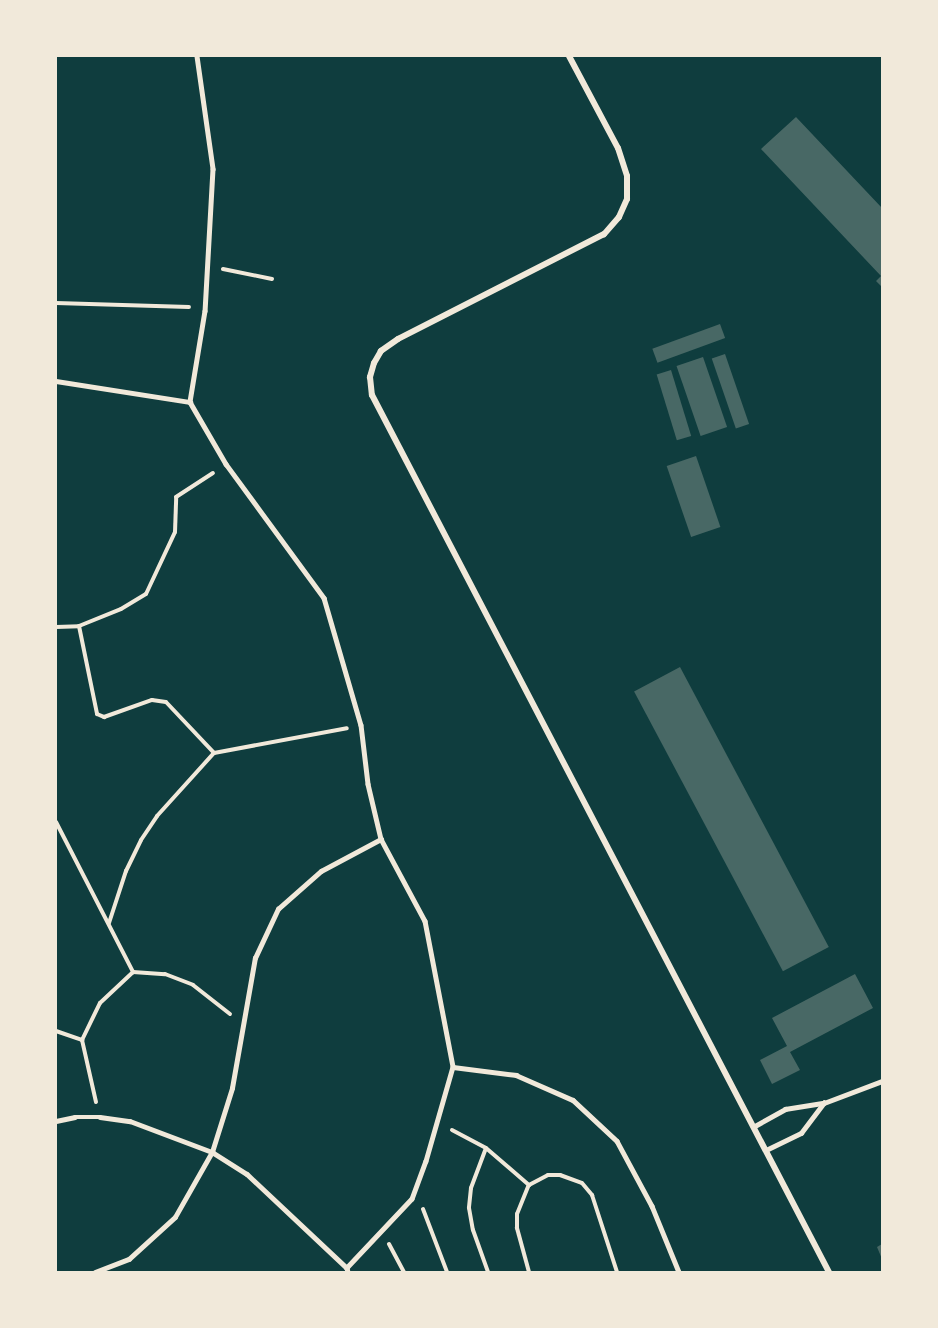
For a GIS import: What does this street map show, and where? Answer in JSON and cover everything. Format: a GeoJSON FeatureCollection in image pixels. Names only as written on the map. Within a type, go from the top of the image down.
{"type":"FeatureCollection","features":[{"type":"Feature","properties":{"kind":"street"},"geometry":{"type":"LineString","coordinates":[[569,56],[618,148],[627,176],[627,199],[620,217],[604,234],[398,339],[381,351],[370,377],[372,394],[829,1272]]}},
{"type":"Feature","properties":{"kind":"lane"},"geometry":{"type":"LineString","coordinates":[[56,1121],[75,1117],[99,1117],[130,1121],[212,1152],[247,1174],[347,1270],[412,1199],[437,1125],[453,1067],[425,921],[381,839],[368,784],[361,725],[324,598],[226,464],[190,402],[205,311],[213,169],[197,56]]}},
{"type":"Feature","properties":{"kind":"lane"},"geometry":{"type":"LineString","coordinates":[[56,381],[190,402]]}},
{"type":"Feature","properties":{"kind":"lane"},"geometry":{"type":"LineString","coordinates":[[95,1272],[129,1259],[175,1217],[212,1152],[232,1088],[255,958],[278,909],[321,871],[381,839]]}},
{"type":"Feature","properties":{"kind":"lane"},"geometry":{"type":"LineString","coordinates":[[453,1067],[516,1075],[573,1100],[617,1141],[652,1206],[680,1272]]}},
{"type":"Feature","properties":{"kind":"lane"},"geometry":{"type":"LineString","coordinates":[[753,1127],[785,1109],[824,1103],[882,1081]]}},
{"type":"Feature","properties":{"kind":"lane"},"geometry":{"type":"LineString","coordinates":[[766,1150],[801,1133],[824,1103]]}},
{"type":"Feature","properties":{"kind":"path"},"geometry":{"type":"LineString","coordinates":[[207,266],[272,279]]}},
{"type":"Feature","properties":{"kind":"path"},"geometry":{"type":"LineString","coordinates":[[56,303],[186,307]]}},
{"type":"Feature","properties":{"kind":"path"},"geometry":{"type":"LineString","coordinates":[[56,627],[79,626],[121,609],[146,594],[175,532],[176,497],[203,479]]}},
{"type":"Feature","properties":{"kind":"path"},"geometry":{"type":"LineString","coordinates":[[79,626],[97,714],[104,717],[152,700],[166,702],[214,753]]}},
{"type":"Feature","properties":{"kind":"path"},"geometry":{"type":"LineString","coordinates":[[109,922],[126,871],[141,840],[157,816],[214,753],[342,729]]}},
{"type":"Feature","properties":{"kind":"path"},"geometry":{"type":"LineString","coordinates":[[56,822],[133,972]]}},
{"type":"Feature","properties":{"kind":"path"},"geometry":{"type":"LineString","coordinates":[[99,1117],[82,1040],[100,1003],[133,972],[165,974],[193,985],[242,1024]]}},
{"type":"Feature","properties":{"kind":"path"},"geometry":{"type":"LineString","coordinates":[[56,1030],[82,1040]]}},
{"type":"Feature","properties":{"kind":"path"},"geometry":{"type":"LineString","coordinates":[[437,1125],[486,1148],[529,1185]]}},
{"type":"Feature","properties":{"kind":"path"},"geometry":{"type":"LineString","coordinates":[[486,1148],[471,1188],[469,1208],[473,1230],[488,1272]]}},
{"type":"Feature","properties":{"kind":"path"},"geometry":{"type":"LineString","coordinates":[[529,1272],[517,1228],[517,1214],[529,1185],[548,1174],[560,1175],[582,1183],[592,1195],[617,1272]]}},
{"type":"Feature","properties":{"kind":"path"},"geometry":{"type":"LineString","coordinates":[[412,1199],[422,1208],[447,1272]]}},
{"type":"Feature","properties":{"kind":"path"},"geometry":{"type":"LineString","coordinates":[[381,1233],[399,1259],[404,1272]]}},
{"type":"Feature","properties":{"kind":"building"},"geometry":{"type":"Polygon","coordinates":[[[796,117],[882,208],[882,287],[876,281],[881,276],[761,149],[796,117]]]}},
{"type":"Feature","properties":{"kind":"building"},"geometry":{"type":"Polygon","coordinates":[[[720,324],[725,338],[657,363],[652,349],[720,324]]]}},
{"type":"Feature","properties":{"kind":"building"},"geometry":{"type":"Polygon","coordinates":[[[725,354],[749,424],[736,429],[712,359],[725,354]]]}},
{"type":"Feature","properties":{"kind":"building"},"geometry":{"type":"Polygon","coordinates":[[[703,357],[727,427],[701,436],[677,366],[703,357]]]}},
{"type":"Feature","properties":{"kind":"building"},"geometry":{"type":"Polygon","coordinates":[[[671,370],[691,436],[677,440],[657,374],[671,370]]]}},
{"type":"Feature","properties":{"kind":"building"},"geometry":{"type":"Polygon","coordinates":[[[696,456],[720,527],[691,537],[667,466],[696,456]]]}},
{"type":"Feature","properties":{"kind":"building"},"geometry":{"type":"Polygon","coordinates":[[[680,667],[829,947],[783,971],[634,691],[680,667]]]}},
{"type":"Feature","properties":{"kind":"building"},"geometry":{"type":"Polygon","coordinates":[[[855,974],[873,1008],[790,1052],[800,1070],[772,1084],[760,1060],[787,1046],[772,1018],[855,974]]]}},
{"type":"Feature","properties":{"kind":"building"},"geometry":{"type":"Polygon","coordinates":[[[882,1244],[882,1259],[877,1247],[882,1244]]]}}]}
